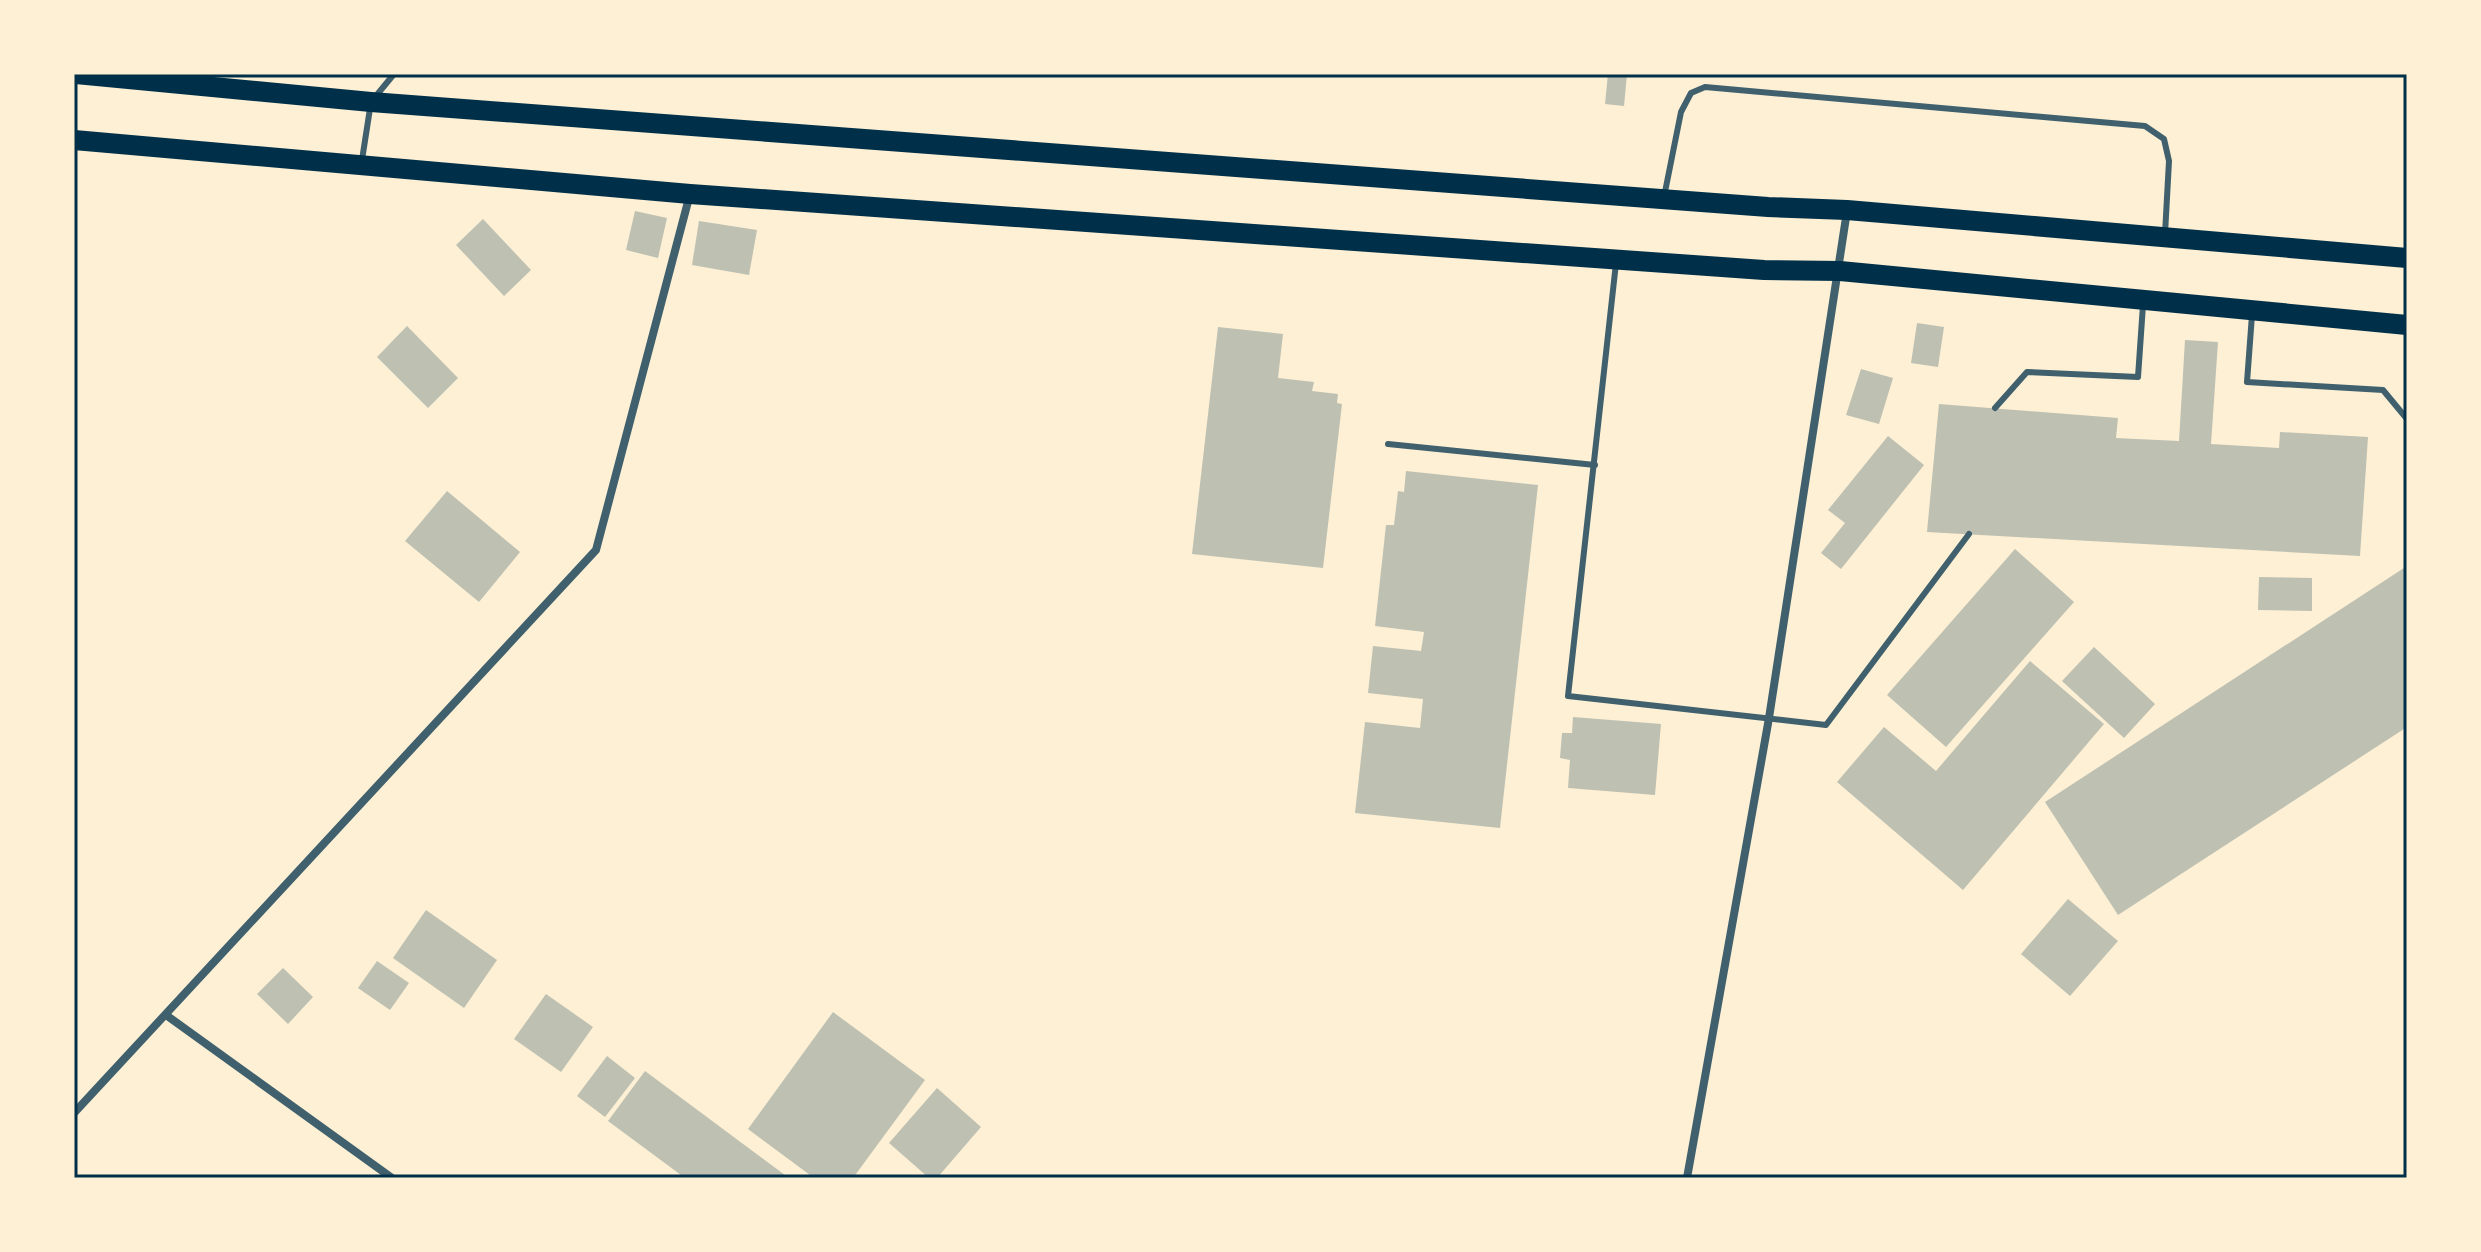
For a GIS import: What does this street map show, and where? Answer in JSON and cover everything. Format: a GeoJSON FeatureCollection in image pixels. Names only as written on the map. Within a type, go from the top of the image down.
{"type":"FeatureCollection","features":[{"type":"Feature","properties":{"kind":"main road"},"geometry":{"type":"LineString","coordinates":[[76,74],[371,102],[1847,210],[2407,258]]}},
{"type":"Feature","properties":{"kind":"main road"},"geometry":{"type":"LineString","coordinates":[[74,140],[690,194],[1764,270],[1840,271],[2407,325]]}},
{"type":"Feature","properties":{"kind":"street"},"geometry":{"type":"LineString","coordinates":[[74,1113],[596,550],[690,194]]}},
{"type":"Feature","properties":{"kind":"street"},"geometry":{"type":"LineString","coordinates":[[1687,1178],[1769,718],[1847,210]]}},
{"type":"Feature","properties":{"kind":"street"},"geometry":{"type":"LineString","coordinates":[[166,1015],[392,1178]]}},
{"type":"Feature","properties":{"kind":"lane"},"geometry":{"type":"LineString","coordinates":[[362,164],[371,102],[394,74]]}},
{"type":"Feature","properties":{"kind":"lane"},"geometry":{"type":"LineString","coordinates":[[1664,199],[1681,112],[1691,93],[1705,87],[2145,126],[2164,139],[2169,161],[2165,238]]}},
{"type":"Feature","properties":{"kind":"lane"},"geometry":{"type":"LineString","coordinates":[[1617,259],[1568,696],[1826,725],[1969,534]]}},
{"type":"Feature","properties":{"kind":"lane"},"geometry":{"type":"LineString","coordinates":[[1995,408],[2027,372],[2138,377],[2143,301]]}},
{"type":"Feature","properties":{"kind":"lane"},"geometry":{"type":"LineString","coordinates":[[2253,311],[2247,382],[2383,390],[2407,419]]}},
{"type":"Feature","properties":{"kind":"lane"},"geometry":{"type":"LineString","coordinates":[[1388,444],[1595,465]]}},
{"type":"Feature","properties":{"kind":"building"},"geometry":{"type":"Polygon","coordinates":[[[1608,74],[1627,74],[1624,106],[1605,104],[1608,74]]]}},
{"type":"Feature","properties":{"kind":"building"},"geometry":{"type":"Polygon","coordinates":[[[635,211],[667,218],[658,258],[626,250],[635,211]]]}},
{"type":"Feature","properties":{"kind":"building"},"geometry":{"type":"Polygon","coordinates":[[[483,219],[531,270],[504,296],[456,245],[483,219]]]}},
{"type":"Feature","properties":{"kind":"building"},"geometry":{"type":"Polygon","coordinates":[[[699,221],[757,230],[749,275],[692,265],[699,221]]]}},
{"type":"Feature","properties":{"kind":"building"},"geometry":{"type":"Polygon","coordinates":[[[1917,323],[1944,327],[1938,367],[1911,363],[1917,323]]]}},
{"type":"Feature","properties":{"kind":"building"},"geometry":{"type":"Polygon","coordinates":[[[407,326],[458,378],[428,408],[377,357],[407,326]]]}},
{"type":"Feature","properties":{"kind":"building"},"geometry":{"type":"Polygon","coordinates":[[[1218,327],[1283,334],[1278,378],[1314,382],[1312,391],[1338,394],[1337,403],[1342,404],[1323,568],[1192,554],[1218,327]]]}},
{"type":"Feature","properties":{"kind":"building"},"geometry":{"type":"Polygon","coordinates":[[[2185,340],[2218,342],[2211,444],[2279,448],[2280,432],[2368,437],[2360,556],[1927,532],[1939,404],[2118,418],[2116,438],[2179,441],[2185,340]]]}},
{"type":"Feature","properties":{"kind":"building"},"geometry":{"type":"Polygon","coordinates":[[[1861,369],[1893,378],[1879,424],[1846,415],[1861,369]]]}},
{"type":"Feature","properties":{"kind":"building"},"geometry":{"type":"Polygon","coordinates":[[[1888,436],[1924,465],[1841,569],[1821,553],[1845,523],[1828,510],[1888,436]]]}},
{"type":"Feature","properties":{"kind":"building"},"geometry":{"type":"Polygon","coordinates":[[[1406,471],[1538,485],[1500,828],[1355,813],[1365,722],[1420,728],[1423,699],[1368,693],[1373,646],[1421,651],[1424,632],[1375,626],[1386,525],[1394,525],[1398,491],[1404,492],[1406,471]]]}},
{"type":"Feature","properties":{"kind":"building"},"geometry":{"type":"Polygon","coordinates":[[[447,491],[520,552],[479,602],[405,541],[447,491]]]}},
{"type":"Feature","properties":{"kind":"building"},"geometry":{"type":"Polygon","coordinates":[[[2015,549],[2074,602],[1946,747],[1887,695],[2015,549]]]}},
{"type":"Feature","properties":{"kind":"building"},"geometry":{"type":"Polygon","coordinates":[[[2407,566],[2407,727],[2118,915],[2045,802],[2407,566]]]}},
{"type":"Feature","properties":{"kind":"building"},"geometry":{"type":"Polygon","coordinates":[[[2259,577],[2312,578],[2312,611],[2258,610],[2259,577]]]}},
{"type":"Feature","properties":{"kind":"building"},"geometry":{"type":"Polygon","coordinates":[[[2094,647],[2155,704],[2124,738],[2062,681],[2094,647]]]}},
{"type":"Feature","properties":{"kind":"building"},"geometry":{"type":"Polygon","coordinates":[[[2030,661],[2104,724],[1963,890],[1837,782],[1884,727],[1936,771],[2030,661]]]}},
{"type":"Feature","properties":{"kind":"building"},"geometry":{"type":"Polygon","coordinates":[[[1573,717],[1661,724],[1655,795],[1568,788],[1570,760],[1560,758],[1562,733],[1572,733],[1573,717]]]}},
{"type":"Feature","properties":{"kind":"building"},"geometry":{"type":"Polygon","coordinates":[[[2068,899],[2118,941],[2070,996],[2021,954],[2068,899]]]}},
{"type":"Feature","properties":{"kind":"building"},"geometry":{"type":"Polygon","coordinates":[[[426,910],[497,960],[464,1008],[393,958],[426,910]]]}},
{"type":"Feature","properties":{"kind":"building"},"geometry":{"type":"Polygon","coordinates":[[[377,961],[409,983],[390,1010],[358,988],[377,961]]]}},
{"type":"Feature","properties":{"kind":"building"},"geometry":{"type":"Polygon","coordinates":[[[283,968],[313,997],[288,1024],[257,994],[283,968]]]}},
{"type":"Feature","properties":{"kind":"building"},"geometry":{"type":"Polygon","coordinates":[[[546,994],[593,1027],[561,1072],[514,1039],[546,994]]]}},
{"type":"Feature","properties":{"kind":"building"},"geometry":{"type":"Polygon","coordinates":[[[833,1012],[925,1080],[853,1178],[814,1178],[748,1129],[833,1012]]]}},
{"type":"Feature","properties":{"kind":"building"},"geometry":{"type":"Polygon","coordinates":[[[607,1056],[635,1078],[605,1117],[577,1096],[607,1056]]]}},
{"type":"Feature","properties":{"kind":"building"},"geometry":{"type":"Polygon","coordinates":[[[645,1071],[789,1178],[685,1178],[608,1121],[645,1071]]]}},
{"type":"Feature","properties":{"kind":"building"},"geometry":{"type":"Polygon","coordinates":[[[937,1088],[981,1127],[937,1178],[929,1178],[889,1143],[937,1088]]]}}]}
